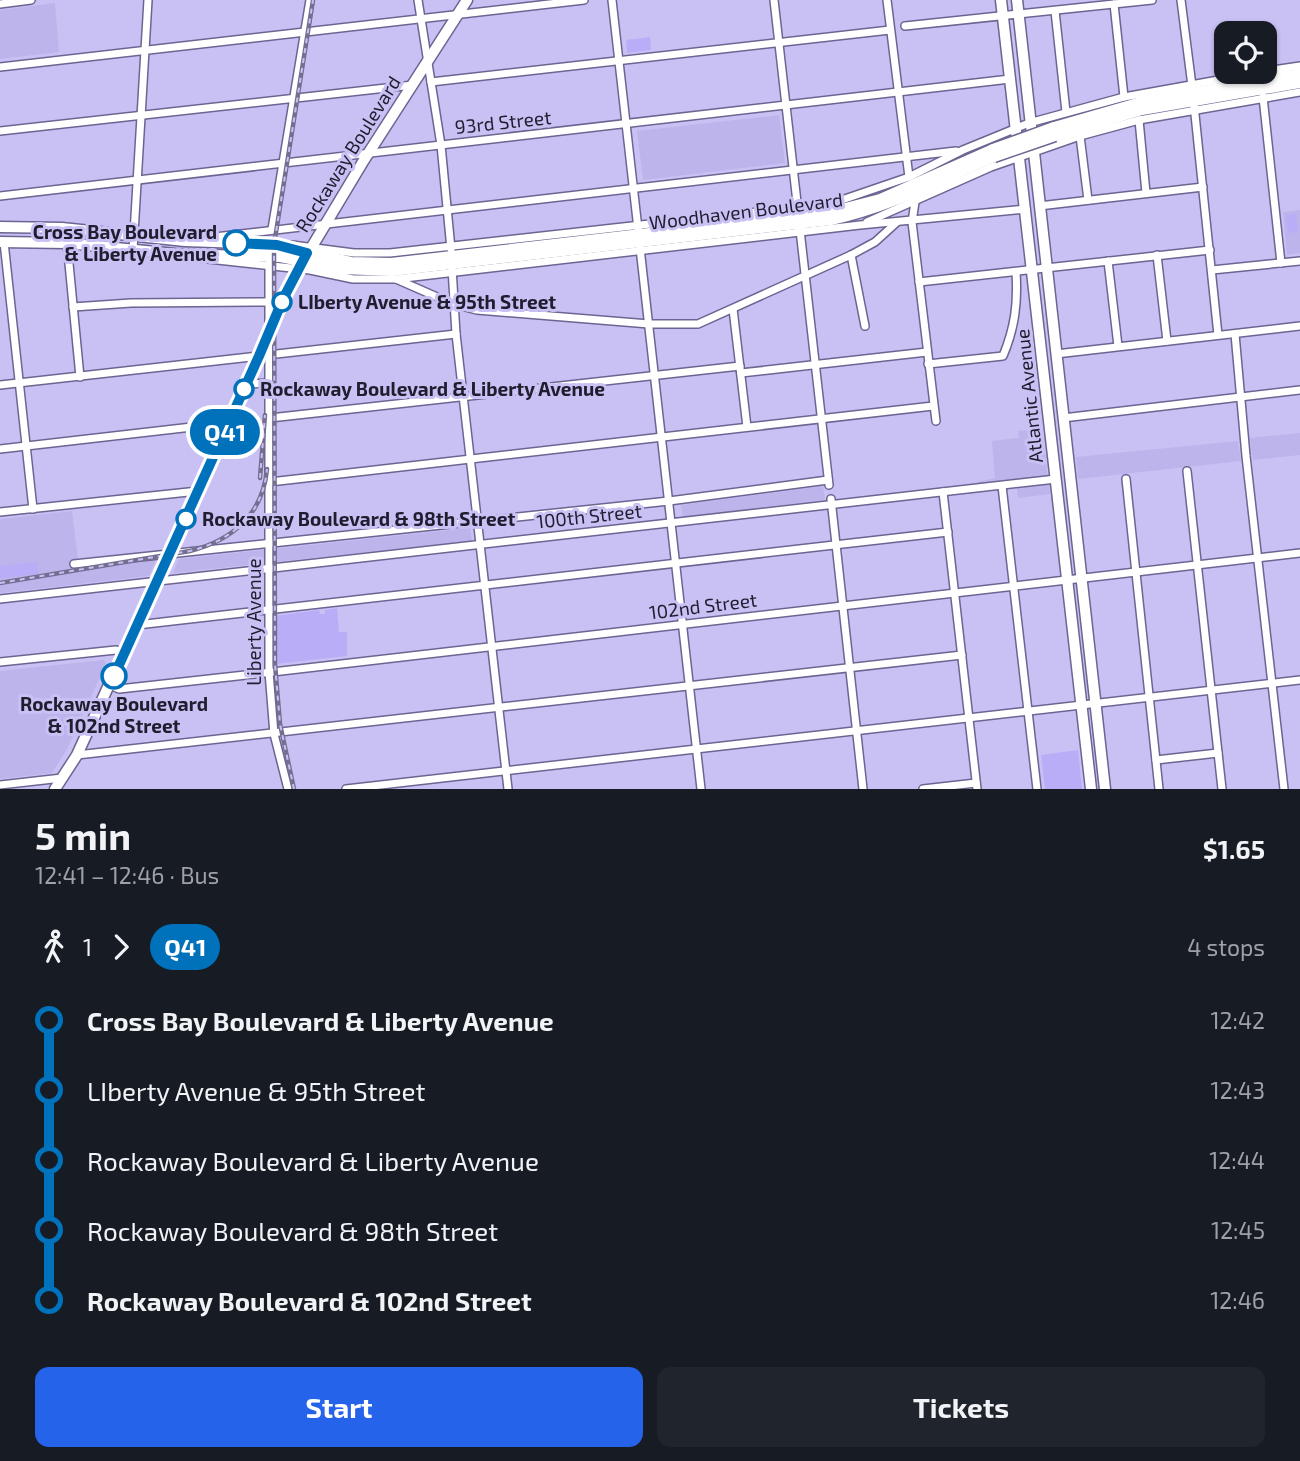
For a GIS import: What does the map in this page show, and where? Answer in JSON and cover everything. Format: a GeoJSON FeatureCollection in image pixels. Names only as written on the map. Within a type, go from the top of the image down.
{"type":"FeatureCollection","features":[{"type":"Feature","properties":{"kind":"main road","name":"Rockaway Boulevard"},"geometry":{"type":"LineString","coordinates":[[55,789],[78,755],[247,384],[265,356],[270,329],[305,258],[467,0]]}},
{"type":"Feature","properties":{"kind":"main road","name":"Atlantic Avenue"},"geometry":{"type":"LineString","coordinates":[[1001,0],[1091,789]]}},
{"type":"Feature","properties":{"kind":"main road","name":"Atlantic Avenue"},"geometry":{"type":"LineString","coordinates":[[1017,0],[1105,789]]}},
{"type":"Feature","properties":{"kind":"main road"},"geometry":{"type":"LineString","coordinates":[[1277,73],[1295,75]]}},
{"type":"Feature","properties":{"kind":"main road","name":"Woodhaven Boulevard"},"geometry":{"type":"LineString","coordinates":[[1193,96],[1295,75]]}},
{"type":"Feature","properties":{"kind":"main road","name":"Woodhaven Boulevard"},"geometry":{"type":"LineString","coordinates":[[305,258],[342,269],[373,271],[615,237],[639,239],[733,232],[798,221],[880,199],[994,153],[1121,107],[1300,84]]}},
{"type":"Feature","properties":{"kind":"main road"},"geometry":{"type":"LineString","coordinates":[[1295,93],[1300,84]]}},
{"type":"Feature","properties":{"kind":"main road","name":"Woodhaven Boulevard"},"geometry":{"type":"LineString","coordinates":[[452,260],[798,221]]}},
{"type":"Feature","properties":{"kind":"main road"},"geometry":{"type":"LineString","coordinates":[[0,227],[62,228],[185,241],[274,244],[305,258]]}},
{"type":"Feature","properties":{"kind":"main road"},"geometry":{"type":"LineString","coordinates":[[592,232],[615,237]]}},
{"type":"Feature","properties":{"kind":"main road"},"geometry":{"type":"LineString","coordinates":[[733,232],[749,239]]}},
{"type":"Feature","properties":{"kind":"main road"},"geometry":{"type":"LineString","coordinates":[[2,242],[67,243],[269,261],[305,258]]}},
{"type":"Feature","properties":{"kind":"street"},"geometry":{"type":"LineString","coordinates":[[0,4],[31,0]]}},
{"type":"Feature","properties":{"kind":"street"},"geometry":{"type":"LineString","coordinates":[[133,250],[148,0]]}},
{"type":"Feature","properties":{"kind":"street"},"geometry":{"type":"LineString","coordinates":[[272,229],[310,0]]}},
{"type":"Feature","properties":{"kind":"street"},"geometry":{"type":"LineString","coordinates":[[418,0],[449,209],[456,334],[508,789]]}},
{"type":"Feature","properties":{"kind":"street"},"geometry":{"type":"LineString","coordinates":[[0,67],[584,0]]}},
{"type":"Feature","properties":{"kind":"street"},"geometry":{"type":"LineString","coordinates":[[611,0],[701,789]]}},
{"type":"Feature","properties":{"kind":"street"},"geometry":{"type":"LineString","coordinates":[[74,564],[828,483],[774,0]]}},
{"type":"Feature","properties":{"kind":"street"},"geometry":{"type":"LineString","coordinates":[[887,0],[909,177]]}},
{"type":"Feature","properties":{"kind":"street"},"geometry":{"type":"LineString","coordinates":[[905,26],[1152,0]]}},
{"type":"Feature","properties":{"kind":"street"},"geometry":{"type":"LineString","coordinates":[[1181,0],[1218,335]]}},
{"type":"Feature","properties":{"kind":"street"},"geometry":{"type":"LineString","coordinates":[[1114,4],[1124,97]]}},
{"type":"Feature","properties":{"kind":"street"},"geometry":{"type":"LineString","coordinates":[[1055,11],[1066,112]]}},
{"type":"Feature","properties":{"kind":"street"},"geometry":{"type":"LineString","coordinates":[[431,82],[890,30]]}},
{"type":"Feature","properties":{"kind":"street","name":"Woodhaven Boulevard"},"geometry":{"type":"LineString","coordinates":[[1277,69],[1300,66]]}},
{"type":"Feature","properties":{"kind":"street","name":"93rd Street"},"geometry":{"type":"LineString","coordinates":[[0,196],[1010,79]]}},
{"type":"Feature","properties":{"kind":"street","name":"Woodhaven Boulevard"},"geometry":{"type":"LineString","coordinates":[[860,225],[1032,152],[1139,120],[1228,84]]}},
{"type":"Feature","properties":{"kind":"street"},"geometry":{"type":"LineString","coordinates":[[0,131],[412,85]]}},
{"type":"Feature","properties":{"kind":"street","name":"Woodhaven Boulevard"},"geometry":{"type":"LineString","coordinates":[[305,258],[353,279],[396,279],[452,260],[592,232],[639,239],[749,239],[798,221],[830,204],[909,177],[963,149],[1029,123],[1066,112],[1124,97],[1263,97],[1295,93]]}},
{"type":"Feature","properties":{"kind":"street"},"geometry":{"type":"LineString","coordinates":[[1263,97],[1281,263]]}},
{"type":"Feature","properties":{"kind":"street"},"geometry":{"type":"LineString","coordinates":[[1139,120],[1146,193]]}},
{"type":"Feature","properties":{"kind":"street"},"geometry":{"type":"LineString","coordinates":[[1080,136],[1088,200]]}},
{"type":"Feature","properties":{"kind":"street"},"geometry":{"type":"LineString","coordinates":[[185,241],[963,149]]}},
{"type":"Feature","properties":{"kind":"street"},"geometry":{"type":"LineString","coordinates":[[1039,206],[1203,187]]}},
{"type":"Feature","properties":{"kind":"street"},"geometry":{"type":"LineString","coordinates":[[915,202],[912,222],[936,421]]}},
{"type":"Feature","properties":{"kind":"street","name":"Woodhaven Boulevard"},"geometry":{"type":"LineString","coordinates":[[798,221],[860,225],[1026,209]]}},
{"type":"Feature","properties":{"kind":"street"},"geometry":{"type":"LineString","coordinates":[[396,279],[453,304],[477,310],[649,324],[698,324],[850,255],[875,242],[897,223]]}},
{"type":"Feature","properties":{"kind":"street"},"geometry":{"type":"LineString","coordinates":[[2,242],[33,509]]}},
{"type":"Feature","properties":{"kind":"street"},"geometry":{"type":"LineString","coordinates":[[67,243],[80,377]]}},
{"type":"Feature","properties":{"kind":"street"},"geometry":{"type":"LineString","coordinates":[[270,329],[269,261],[274,244]]}},
{"type":"Feature","properties":{"kind":"street"},"geometry":{"type":"LineString","coordinates":[[919,282],[1210,250]]}},
{"type":"Feature","properties":{"kind":"street","name":"Woodhaven Boulevard"},"geometry":{"type":"LineString","coordinates":[[305,258],[371,254],[452,260]]}},
{"type":"Feature","properties":{"kind":"street"},"geometry":{"type":"LineString","coordinates":[[850,255],[865,326]]}},
{"type":"Feature","properties":{"kind":"street"},"geometry":{"type":"LineString","coordinates":[[1157,255],[1167,341]]}},
{"type":"Feature","properties":{"kind":"street"},"geometry":{"type":"LineString","coordinates":[[1108,261],[1118,346]]}},
{"type":"Feature","properties":{"kind":"street"},"geometry":{"type":"LineString","coordinates":[[1212,270],[1300,261]]}},
{"type":"Feature","properties":{"kind":"street","name":"Atlantic Avenue"},"geometry":{"type":"LineString","coordinates":[[928,364],[1003,356],[1017,312],[1016,272]]}},
{"type":"Feature","properties":{"kind":"street"},"geometry":{"type":"LineString","coordinates":[[73,307],[131,303],[270,302]]}},
{"type":"Feature","properties":{"kind":"street"},"geometry":{"type":"LineString","coordinates":[[733,309],[747,427]]}},
{"type":"Feature","properties":{"kind":"street"},"geometry":{"type":"LineString","coordinates":[[1056,354],[1300,326]]}},
{"type":"Feature","properties":{"kind":"street"},"geometry":{"type":"LineString","coordinates":[[0,386],[456,334]]}},
{"type":"Feature","properties":{"kind":"street"},"geometry":{"type":"LineString","coordinates":[[1235,334],[1284,789]]}},
{"type":"Feature","properties":{"kind":"street"},"geometry":{"type":"LineString","coordinates":[[270,418],[654,374],[814,365],[927,352]]}},
{"type":"Feature","properties":{"kind":"street","name":"Liberty Avenue"},"geometry":{"type":"LineString","coordinates":[[265,356],[270,383],[269,672],[274,734],[288,789]]}},
{"type":"Feature","properties":{"kind":"street"},"geometry":{"type":"LineString","coordinates":[[247,384],[270,383]]}},
{"type":"Feature","properties":{"kind":"street"},"geometry":{"type":"LineString","coordinates":[[1063,418],[1300,390]]}},
{"type":"Feature","properties":{"kind":"street"},"geometry":{"type":"LineString","coordinates":[[270,482],[933,406]]}},
{"type":"Feature","properties":{"kind":"street"},"geometry":{"type":"LineString","coordinates":[[0,449],[218,424],[227,427]]}},
{"type":"Feature","properties":{"kind":"street"},"geometry":{"type":"LineString","coordinates":[[1187,471],[1222,789]]}},
{"type":"Feature","properties":{"kind":"street","name":"100th Street"},"geometry":{"type":"LineString","coordinates":[[0,598],[831,502],[1056,479]]}},
{"type":"Feature","properties":{"kind":"street"},"geometry":{"type":"LineString","coordinates":[[1126,479],[1160,789]]}},
{"type":"Feature","properties":{"kind":"street"},"geometry":{"type":"LineString","coordinates":[[1002,486],[1037,789]]}},
{"type":"Feature","properties":{"kind":"street"},"geometry":{"type":"LineString","coordinates":[[0,512],[198,491]]}},
{"type":"Feature","properties":{"kind":"street"},"geometry":{"type":"LineString","coordinates":[[923,789],[976,786],[943,492]]}},
{"type":"Feature","properties":{"kind":"street"},"geometry":{"type":"LineString","coordinates":[[831,502],[863,789]]}},
{"type":"Feature","properties":{"kind":"street"},"geometry":{"type":"LineString","coordinates":[[137,625],[948,532]]}},
{"type":"Feature","properties":{"kind":"street","name":"102nd Street"},"geometry":{"type":"LineString","coordinates":[[110,685],[119,689],[1300,553]]}},
{"type":"Feature","properties":{"kind":"street"},"geometry":{"type":"LineString","coordinates":[[0,662],[116,650],[124,653]]}},
{"type":"Feature","properties":{"kind":"street"},"geometry":{"type":"LineString","coordinates":[[78,755],[962,655]]}},
{"type":"Feature","properties":{"kind":"street"},"geometry":{"type":"LineString","coordinates":[[346,789],[1300,680]]}},
{"type":"Feature","properties":{"kind":"street"},"geometry":{"type":"LineString","coordinates":[[1156,760],[1218,752]]}},
{"type":"Feature","properties":{"kind":"street"},"geometry":{"type":"LineString","coordinates":[[0,785],[62,778]]}},
{"type":"Feature","properties":{"kind":"shaded area"},"geometry":{"type":"Polygon","coordinates":[[[55,3],[59,52],[0,59],[0,10],[55,3]]]}},
{"type":"Feature","properties":{"kind":"shaded area"},"geometry":{"type":"Polygon","coordinates":[[[650,37],[651,50],[627,53],[626,40],[650,37]]]}},
{"type":"Feature","properties":{"kind":"shaded area"},"geometry":{"type":"Polygon","coordinates":[[[779,115],[785,163],[643,180],[637,131],[779,115]]]}},
{"type":"Feature","properties":{"kind":"shaded area"},"geometry":{"type":"Polygon","coordinates":[[[1300,210],[1300,253],[1287,255],[1283,212],[1300,210]]]}},
{"type":"Feature","properties":{"kind":"shaded area"},"geometry":{"type":"Polygon","coordinates":[[[1296,214],[1298,232],[1288,233],[1286,215],[1296,214]]]}},
{"type":"Feature","properties":{"kind":"shaded area"},"geometry":{"type":"Polygon","coordinates":[[[1042,429],[1048,478],[978,486],[977,482],[995,478],[992,441],[1019,438],[1018,431],[1042,429]]]}},
{"type":"Feature","properties":{"kind":"shaded area"},"geometry":{"type":"Polygon","coordinates":[[[1300,433],[1300,455],[1253,460],[1250,438],[1300,433]]]}},
{"type":"Feature","properties":{"kind":"shaded area"},"geometry":{"type":"Polygon","coordinates":[[[1238,441],[1241,461],[1078,479],[1076,457],[1238,441]]]}},
{"type":"Feature","properties":{"kind":"shaded area"},"geometry":{"type":"Polygon","coordinates":[[[1049,484],[1050,494],[1018,498],[1017,488],[1049,484]]]}},
{"type":"Feature","properties":{"kind":"shaded area"},"geometry":{"type":"Polygon","coordinates":[[[823,486],[825,500],[683,517],[681,505],[823,486]]]}},
{"type":"Feature","properties":{"kind":"shaded area"},"geometry":{"type":"Polygon","coordinates":[[[72,511],[79,569],[156,559],[149,576],[0,593],[0,519],[72,511]]]}},
{"type":"Feature","properties":{"kind":"shaded area"},"geometry":{"type":"Polygon","coordinates":[[[470,528],[472,541],[173,573],[179,559],[470,528]]]}},
{"type":"Feature","properties":{"kind":"shaded area"},"geometry":{"type":"Polygon","coordinates":[[[37,562],[38,574],[0,578],[0,566],[37,562]]]}},
{"type":"Feature","properties":{"kind":"shaded area"},"geometry":{"type":"Polygon","coordinates":[[[337,608],[339,632],[347,632],[347,656],[275,664],[274,616],[319,610],[320,614],[325,614],[325,610],[337,608]]]}},
{"type":"Feature","properties":{"kind":"shaded area"},"geometry":{"type":"Polygon","coordinates":[[[104,660],[106,664],[67,749],[52,773],[0,779],[0,671],[104,660]]]}},
{"type":"Feature","properties":{"kind":"shaded area"},"geometry":{"type":"Polygon","coordinates":[[[1078,750],[1082,789],[1045,789],[1041,755],[1078,750]]]}},
{"type":"Feature","properties":{"kind":"railway"},"geometry":{"type":"LineString","coordinates":[[294,789],[280,724],[275,664],[274,245],[313,0]]}},
{"type":"Feature","properties":{"kind":"railway"},"geometry":{"type":"LineString","coordinates":[[260,478],[265,415]]}},
{"type":"Feature","properties":{"kind":"railway"},"geometry":{"type":"LineString","coordinates":[[0,583],[190,551],[220,540],[243,523],[252,512],[264,485],[267,469]]}},
{"type":"Feature","properties":{"kind":"bus line","name":"Q41"},"geometry":{"type":"LineString","coordinates":[[114,676],[283,299],[307,253],[277,245],[236,243]]}},
{"type":"Feature","properties":{"kind":"place","name":"Cross Bay Boulevard & Liberty Avenue"},"geometry":{"type":"Point","coordinates":[236,243]}},
{"type":"Feature","properties":{"kind":"place","name":"LIberty Avenue & 95th Street"},"geometry":{"type":"Point","coordinates":[282,302]}},
{"type":"Feature","properties":{"kind":"place","name":"Rockaway Boulevard & Liberty Avenue"},"geometry":{"type":"Point","coordinates":[244,389]}},
{"type":"Feature","properties":{"kind":"place","name":"Rockaway Boulevard & 98th Street"},"geometry":{"type":"Point","coordinates":[186,519]}},
{"type":"Feature","properties":{"kind":"place","name":"Rockaway Boulevard & 102nd Street"},"geometry":{"type":"Point","coordinates":[114,676]}}]}
